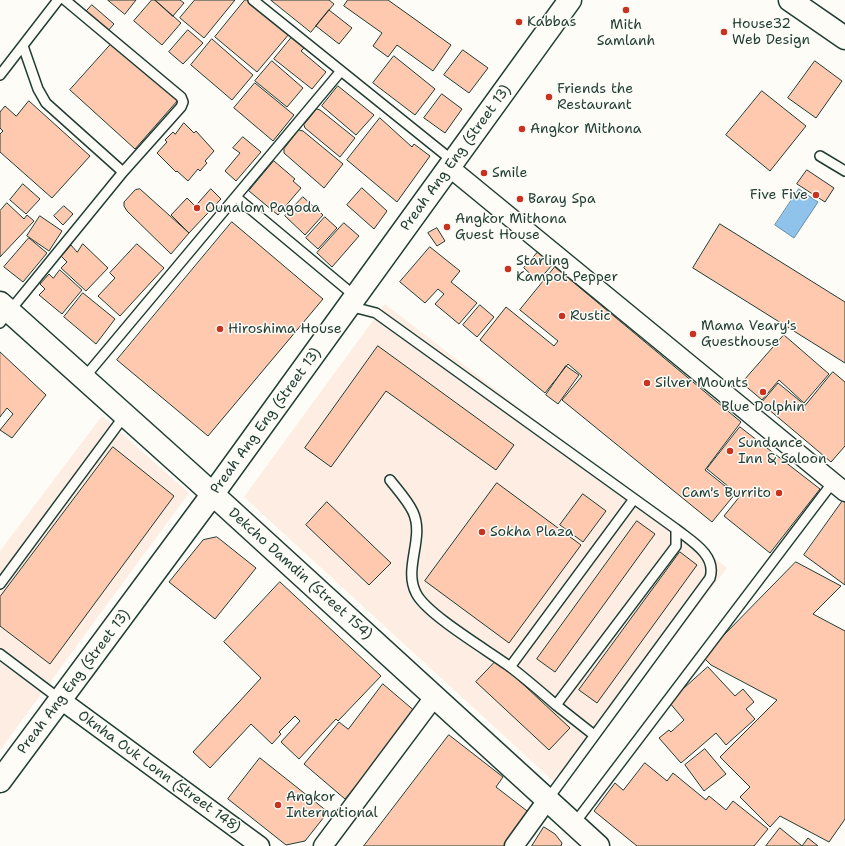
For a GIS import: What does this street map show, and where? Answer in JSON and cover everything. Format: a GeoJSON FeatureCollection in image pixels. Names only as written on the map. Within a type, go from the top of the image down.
{"type":"FeatureCollection","features":[{"type":"Feature","properties":{"kind":"street","name":"Preah Ang Eng (Street 13)"},"geometry":{"type":"LineString","coordinates":[[0,781],[212,495],[570,0]]}},
{"type":"Feature","properties":{"kind":"street"},"geometry":{"type":"LineString","coordinates":[[790,0],[845,38]]}},
{"type":"Feature","properties":{"kind":"street"},"geometry":{"type":"LineString","coordinates":[[451,164],[839,487]]}},
{"type":"Feature","properties":{"kind":"street","name":"Dekcho Damdin (Street 154)"},"geometry":{"type":"LineString","coordinates":[[3,312],[84,378],[598,846]]}},
{"type":"Feature","properties":{"kind":"street"},"geometry":{"type":"LineString","coordinates":[[323,846],[435,696]]}},
{"type":"Feature","properties":{"kind":"street","name":"Oknha Ouk Lonn (Street 148)"},"geometry":{"type":"LineString","coordinates":[[61,700],[260,846]]}},
{"type":"Feature","properties":{"kind":"street"},"geometry":{"type":"LineString","coordinates":[[514,846],[548,799]]}},
{"type":"Feature","properties":{"kind":"lane"},"geometry":{"type":"LineString","coordinates":[[0,74],[58,0]]}},
{"type":"Feature","properties":{"kind":"lane"},"geometry":{"type":"LineString","coordinates":[[3,312],[181,107],[183,102],[181,97],[65,0]]}},
{"type":"Feature","properties":{"kind":"lane"},"geometry":{"type":"LineString","coordinates":[[253,0],[341,71],[451,164]]}},
{"type":"Feature","properties":{"kind":"lane"},"geometry":{"type":"LineString","coordinates":[[23,46],[38,89],[46,103],[123,172]]}},
{"type":"Feature","properties":{"kind":"lane"},"geometry":{"type":"LineString","coordinates":[[84,378],[341,71]]}},
{"type":"Feature","properties":{"kind":"lane"},"geometry":{"type":"LineString","coordinates":[[820,156],[845,171]]}},
{"type":"Feature","properties":{"kind":"lane"},"geometry":{"type":"LineString","coordinates":[[236,197],[352,301],[376,313],[676,529],[704,553],[710,561],[712,570],[710,578],[548,799]]}},
{"type":"Feature","properties":{"kind":"lane"},"geometry":{"type":"LineString","coordinates":[[0,584],[125,415]]}},
{"type":"Feature","properties":{"kind":"lane"},"geometry":{"type":"LineString","coordinates":[[390,480],[413,512],[417,531],[411,575],[416,593],[429,609],[510,667],[594,735]]}},
{"type":"Feature","properties":{"kind":"lane"},"geometry":{"type":"LineString","coordinates":[[574,824],[839,487]]}},
{"type":"Feature","properties":{"kind":"lane"},"geometry":{"type":"LineString","coordinates":[[510,667],[634,499]]}},
{"type":"Feature","properties":{"kind":"lane"},"geometry":{"type":"LineString","coordinates":[[556,705],[676,546],[676,529]]}},
{"type":"Feature","properties":{"kind":"lane","name":"Oknha Ouk Lonn (Street 148)"},"geometry":{"type":"LineString","coordinates":[[0,654],[61,700]]}},
{"type":"Feature","properties":{"kind":"shaded area","name":"Sokha Plaza"},"geometry":{"type":"Polygon","coordinates":[[[385,304],[727,568],[560,787],[244,497],[385,304]]]}},
{"type":"Feature","properties":{"kind":"shaded area"},"geometry":{"type":"Polygon","coordinates":[[[102,416],[189,493],[0,750],[0,551],[102,416]]]}},
{"type":"Feature","properties":{"kind":"water"},"geometry":{"type":"Polygon","coordinates":[[[799,189],[818,202],[794,238],[775,225],[799,189]]]}},
{"type":"Feature","properties":{"kind":"building"},"geometry":{"type":"Polygon","coordinates":[[[108,0],[136,0],[125,14],[108,0]]]}},
{"type":"Feature","properties":{"kind":"building"},"geometry":{"type":"Polygon","coordinates":[[[152,0],[155,0],[181,23],[162,45],[134,21],[152,0]]]}},
{"type":"Feature","properties":{"kind":"building"},"geometry":{"type":"Polygon","coordinates":[[[155,0],[180,0],[184,3],[173,16],[155,0]]]}},
{"type":"Feature","properties":{"kind":"building"},"geometry":{"type":"Polygon","coordinates":[[[195,0],[235,0],[204,38],[180,18],[195,0]]]}},
{"type":"Feature","properties":{"kind":"building"},"geometry":{"type":"Polygon","coordinates":[[[245,0],[248,0],[289,34],[257,72],[215,37],[245,0]]]}},
{"type":"Feature","properties":{"kind":"building"},"geometry":{"type":"Polygon","coordinates":[[[271,0],[329,0],[334,4],[311,32],[271,0]]]}},
{"type":"Feature","properties":{"kind":"building"},"geometry":{"type":"Polygon","coordinates":[[[348,0],[388,0],[451,45],[433,71],[397,45],[388,57],[373,46],[382,33],[344,6],[348,0]]]}},
{"type":"Feature","properties":{"kind":"building"},"geometry":{"type":"Polygon","coordinates":[[[92,5],[114,24],[106,33],[84,14],[92,5]]]}},
{"type":"Feature","properties":{"kind":"building"},"geometry":{"type":"Polygon","coordinates":[[[329,10],[352,28],[339,44],[316,26],[329,10]]]}},
{"type":"Feature","properties":{"kind":"building"},"geometry":{"type":"Polygon","coordinates":[[[188,30],[203,43],[183,64],[169,52],[188,30]]]}},
{"type":"Feature","properties":{"kind":"building"},"geometry":{"type":"Polygon","coordinates":[[[292,37],[305,47],[301,51],[326,72],[312,89],[274,59],[292,37]]]}},
{"type":"Feature","properties":{"kind":"building"},"geometry":{"type":"Polygon","coordinates":[[[212,39],[253,75],[232,100],[191,65],[212,39]]]}},
{"type":"Feature","properties":{"kind":"building"},"geometry":{"type":"Polygon","coordinates":[[[113,42],[178,100],[135,149],[70,90],[113,42]]]}},
{"type":"Feature","properties":{"kind":"building"},"geometry":{"type":"Polygon","coordinates":[[[463,50],[488,68],[469,93],[444,75],[463,50]]]}},
{"type":"Feature","properties":{"kind":"building"},"geometry":{"type":"Polygon","coordinates":[[[394,56],[435,89],[415,115],[373,83],[394,56]]]}},
{"type":"Feature","properties":{"kind":"building"},"geometry":{"type":"Polygon","coordinates":[[[272,61],[303,88],[287,107],[255,81],[272,61]]]}},
{"type":"Feature","properties":{"kind":"building"},"geometry":{"type":"Polygon","coordinates":[[[815,61],[842,81],[816,118],[788,98],[815,61]]]}},
{"type":"Feature","properties":{"kind":"building"},"geometry":{"type":"Polygon","coordinates":[[[255,83],[294,115],[273,141],[234,108],[255,83]]]}},
{"type":"Feature","properties":{"kind":"building"},"geometry":{"type":"Polygon","coordinates":[[[338,86],[374,115],[356,135],[322,106],[338,86]]]}},
{"type":"Feature","properties":{"kind":"building"},"geometry":{"type":"Polygon","coordinates":[[[762,91],[806,126],[770,171],[726,135],[762,91]]]}},
{"type":"Feature","properties":{"kind":"building"},"geometry":{"type":"Polygon","coordinates":[[[442,94],[462,109],[445,133],[424,118],[442,94]]]}},
{"type":"Feature","properties":{"kind":"building"},"geometry":{"type":"Polygon","coordinates":[[[29,101],[90,156],[52,198],[0,152],[0,134],[3,131],[0,128],[0,112],[5,106],[16,116],[29,101]]]}},
{"type":"Feature","properties":{"kind":"building"},"geometry":{"type":"Polygon","coordinates":[[[317,109],[355,138],[340,157],[305,128],[304,125],[317,109]]]}},
{"type":"Feature","properties":{"kind":"building"},"geometry":{"type":"Polygon","coordinates":[[[380,118],[412,147],[414,144],[430,156],[397,202],[347,160],[380,118]]]}},
{"type":"Feature","properties":{"kind":"building"},"geometry":{"type":"Polygon","coordinates":[[[184,123],[194,133],[196,131],[214,151],[205,161],[207,163],[200,171],[198,169],[188,181],[177,171],[176,172],[157,153],[167,142],[165,140],[173,132],[175,134],[184,123]]]}},
{"type":"Feature","properties":{"kind":"building"},"geometry":{"type":"Polygon","coordinates":[[[299,130],[303,131],[343,164],[324,188],[284,153],[284,149],[299,130]]]}},
{"type":"Feature","properties":{"kind":"building"},"geometry":{"type":"Polygon","coordinates":[[[243,137],[261,152],[236,181],[225,171],[240,153],[233,148],[243,137]]]}},
{"type":"Feature","properties":{"kind":"building"},"geometry":{"type":"Polygon","coordinates":[[[274,161],[295,179],[293,181],[301,188],[278,215],[249,191],[274,161]]]}},
{"type":"Feature","properties":{"kind":"building"},"geometry":{"type":"Polygon","coordinates":[[[807,170],[834,188],[825,202],[797,184],[807,170]]]}},
{"type":"Feature","properties":{"kind":"building"},"geometry":{"type":"Polygon","coordinates":[[[23,184],[40,199],[26,214],[10,200],[23,184]]]}},
{"type":"Feature","properties":{"kind":"building"},"geometry":{"type":"Polygon","coordinates":[[[362,188],[387,211],[374,229],[347,205],[362,188]]]}},
{"type":"Feature","properties":{"kind":"building"},"geometry":{"type":"Polygon","coordinates":[[[140,189],[189,233],[171,254],[127,211],[124,206],[124,202],[135,190],[140,189]]]}},
{"type":"Feature","properties":{"kind":"building"},"geometry":{"type":"Polygon","coordinates":[[[211,189],[221,199],[189,233],[171,215],[187,198],[195,206],[211,189]]]}},
{"type":"Feature","properties":{"kind":"building"},"geometry":{"type":"Polygon","coordinates":[[[303,197],[323,215],[305,235],[285,216],[303,197]]]}},
{"type":"Feature","properties":{"kind":"building"},"geometry":{"type":"Polygon","coordinates":[[[7,203],[24,219],[27,215],[34,221],[0,257],[0,211],[7,203]]]}},
{"type":"Feature","properties":{"kind":"building"},"geometry":{"type":"Polygon","coordinates":[[[64,206],[73,214],[63,225],[54,216],[64,206]]]}},
{"type":"Feature","properties":{"kind":"building"},"geometry":{"type":"Polygon","coordinates":[[[40,216],[62,231],[49,251],[27,236],[40,216]]]}},
{"type":"Feature","properties":{"kind":"building"},"geometry":{"type":"Polygon","coordinates":[[[325,217],[337,228],[318,249],[306,238],[325,217]]]}},
{"type":"Feature","properties":{"kind":"building","name":"Hiroshima House"},"geometry":{"type":"Polygon","coordinates":[[[232,222],[323,299],[208,436],[117,360],[232,222]]]}},
{"type":"Feature","properties":{"kind":"building"},"geometry":{"type":"Polygon","coordinates":[[[344,223],[359,236],[332,267],[317,253],[344,223]]]}},
{"type":"Feature","properties":{"kind":"building"},"geometry":{"type":"Polygon","coordinates":[[[720,224],[845,302],[845,363],[693,268],[720,224]]]}},
{"type":"Feature","properties":{"kind":"building"},"geometry":{"type":"Polygon","coordinates":[[[437,228],[445,241],[437,246],[428,233],[437,228]]]}},
{"type":"Feature","properties":{"kind":"building"},"geometry":{"type":"Polygon","coordinates":[[[29,238],[47,253],[23,282],[4,267],[29,238]]]}},
{"type":"Feature","properties":{"kind":"building"},"geometry":{"type":"Polygon","coordinates":[[[83,244],[108,268],[86,291],[61,268],[67,262],[61,256],[71,245],[77,252],[83,244]]]}},
{"type":"Feature","properties":{"kind":"building"},"geometry":{"type":"Polygon","coordinates":[[[137,244],[164,268],[120,316],[98,296],[115,278],[110,273],[137,244]]]}},
{"type":"Feature","properties":{"kind":"building"},"geometry":{"type":"Polygon","coordinates":[[[430,247],[460,271],[451,282],[477,303],[459,324],[435,304],[444,294],[438,289],[425,303],[400,282],[430,247]]]}},
{"type":"Feature","properties":{"kind":"building"},"geometry":{"type":"Polygon","coordinates":[[[538,252],[553,264],[538,281],[524,268],[538,252]]]}},
{"type":"Feature","properties":{"kind":"building"},"geometry":{"type":"Polygon","coordinates":[[[555,267],[741,422],[705,470],[735,494],[712,522],[562,400],[582,376],[568,364],[545,393],[480,340],[506,307],[554,346],[558,341],[520,310],[555,267]]]}},
{"type":"Feature","properties":{"kind":"building"},"geometry":{"type":"Polygon","coordinates":[[[60,270],[82,290],[62,314],[39,295],[45,289],[40,284],[49,274],[53,278],[60,270]]]}},
{"type":"Feature","properties":{"kind":"building"},"geometry":{"type":"Polygon","coordinates":[[[83,293],[115,319],[96,344],[64,317],[83,293]]]}},
{"type":"Feature","properties":{"kind":"building"},"geometry":{"type":"Polygon","coordinates":[[[480,305],[494,317],[477,337],[463,325],[480,305]]]}},
{"type":"Feature","properties":{"kind":"building"},"geometry":{"type":"Polygon","coordinates":[[[784,335],[829,374],[804,403],[779,380],[762,400],[742,383],[784,335]]]}},
{"type":"Feature","properties":{"kind":"building"},"geometry":{"type":"Polygon","coordinates":[[[378,346],[514,445],[496,470],[386,391],[331,467],[305,448],[378,346]]]}},
{"type":"Feature","properties":{"kind":"building"},"geometry":{"type":"Polygon","coordinates":[[[0,352],[46,395],[12,438],[0,430],[13,414],[7,408],[0,417],[0,352]]]}},
{"type":"Feature","properties":{"kind":"building"},"geometry":{"type":"Polygon","coordinates":[[[566,366],[579,375],[558,404],[546,395],[566,366]]]}},
{"type":"Feature","properties":{"kind":"building"},"geometry":{"type":"Polygon","coordinates":[[[833,372],[845,382],[845,446],[831,462],[761,403],[778,383],[805,405],[833,372]]]}},
{"type":"Feature","properties":{"kind":"building"},"geometry":{"type":"Polygon","coordinates":[[[740,427],[820,489],[770,553],[724,516],[740,496],[707,469],[740,427]]]}},
{"type":"Feature","properties":{"kind":"building"},"geometry":{"type":"Polygon","coordinates":[[[113,447],[174,496],[50,664],[0,626],[0,597],[113,447]]]}},
{"type":"Feature","properties":{"kind":"building"},"geometry":{"type":"Polygon","coordinates":[[[497,483],[581,545],[509,643],[425,581],[497,483]]]}},
{"type":"Feature","properties":{"kind":"building"},"geometry":{"type":"Polygon","coordinates":[[[583,494],[606,511],[583,542],[560,525],[583,494]]]}},
{"type":"Feature","properties":{"kind":"building"},"geometry":{"type":"Polygon","coordinates":[[[845,499],[845,585],[804,555],[845,499]]]}},
{"type":"Feature","properties":{"kind":"building"},"geometry":{"type":"Polygon","coordinates":[[[327,502],[391,563],[369,585],[306,525],[327,502]]]}},
{"type":"Feature","properties":{"kind":"building"},"geometry":{"type":"Polygon","coordinates":[[[637,521],[655,534],[555,672],[537,659],[637,521]]]}},
{"type":"Feature","properties":{"kind":"building"},"geometry":{"type":"Polygon","coordinates":[[[217,537],[256,568],[215,619],[169,582],[203,540],[217,537]]]}},
{"type":"Feature","properties":{"kind":"building"},"geometry":{"type":"Polygon","coordinates":[[[680,552],[697,565],[597,703],[579,690],[680,552]]]}},
{"type":"Feature","properties":{"kind":"building"},"geometry":{"type":"Polygon","coordinates":[[[796,562],[841,586],[813,614],[845,631],[845,819],[829,842],[780,816],[770,827],[740,797],[750,787],[720,757],[777,700],[711,665],[703,657],[796,562]]]}},
{"type":"Feature","properties":{"kind":"building"},"geometry":{"type":"Polygon","coordinates":[[[280,582],[381,676],[338,721],[336,719],[299,759],[281,742],[300,721],[295,716],[279,732],[281,734],[272,744],[251,724],[210,768],[193,752],[261,678],[224,642],[280,582]]]}},
{"type":"Feature","properties":{"kind":"building"},"geometry":{"type":"Polygon","coordinates":[[[497,660],[570,728],[549,750],[476,682],[497,660]]]}},
{"type":"Feature","properties":{"kind":"building"},"geometry":{"type":"Polygon","coordinates":[[[708,667],[735,696],[743,689],[754,702],[746,709],[755,719],[726,745],[716,733],[681,763],[659,738],[669,730],[671,732],[684,720],[669,702],[708,667]]]}},
{"type":"Feature","properties":{"kind":"building"},"geometry":{"type":"Polygon","coordinates":[[[383,684],[417,713],[345,799],[304,764],[339,722],[348,729],[383,684]]]}},
{"type":"Feature","properties":{"kind":"building"},"geometry":{"type":"Polygon","coordinates":[[[449,735],[503,777],[496,787],[531,814],[506,846],[364,846],[449,735]]]}},
{"type":"Feature","properties":{"kind":"building"},"geometry":{"type":"Polygon","coordinates":[[[705,749],[726,774],[704,791],[685,765],[705,749]]]}},
{"type":"Feature","properties":{"kind":"building","name":"Angkor International"},"geometry":{"type":"Polygon","coordinates":[[[260,758],[328,812],[305,841],[286,845],[228,799],[260,758]]]}},
{"type":"Feature","properties":{"kind":"building"},"geometry":{"type":"Polygon","coordinates":[[[645,763],[667,781],[673,773],[706,800],[709,796],[726,810],[733,801],[768,829],[754,846],[637,846],[594,811],[615,783],[623,790],[645,763]]]}},
{"type":"Feature","properties":{"kind":"building"},"geometry":{"type":"Polygon","coordinates":[[[544,827],[555,834],[562,843],[561,846],[532,846],[544,827]]]}},
{"type":"Feature","properties":{"kind":"building"},"geometry":{"type":"Polygon","coordinates":[[[780,828],[802,846],[766,846],[780,828]]]}},
{"type":"Feature","properties":{"kind":"building"},"geometry":{"type":"Polygon","coordinates":[[[808,838],[818,846],[802,846],[808,838]]]}},
{"type":"Feature","properties":{"kind":"place","name":"Mith Samlanh"},"geometry":{"type":"Point","coordinates":[626,10]}},
{"type":"Feature","properties":{"kind":"place","name":"Kabbas"},"geometry":{"type":"Point","coordinates":[519,22]}},
{"type":"Feature","properties":{"kind":"place","name":"House32 Web Design"},"geometry":{"type":"Point","coordinates":[724,32]}},
{"type":"Feature","properties":{"kind":"place","name":"Friends the Restaurant"},"geometry":{"type":"Point","coordinates":[549,97]}},
{"type":"Feature","properties":{"kind":"place","name":"Angkor Mithona"},"geometry":{"type":"Point","coordinates":[522,129]}},
{"type":"Feature","properties":{"kind":"place","name":"Smile"},"geometry":{"type":"Point","coordinates":[484,173]}},
{"type":"Feature","properties":{"kind":"place","name":"Five Five"},"geometry":{"type":"Point","coordinates":[816,195]}},
{"type":"Feature","properties":{"kind":"place","name":"Baray Spa"},"geometry":{"type":"Point","coordinates":[520,199]}},
{"type":"Feature","properties":{"kind":"place","name":"Ounalom Pagoda"},"geometry":{"type":"Point","coordinates":[197,208]}},
{"type":"Feature","properties":{"kind":"place","name":"Angkor Mithona Guest House"},"geometry":{"type":"Point","coordinates":[447,227]}},
{"type":"Feature","properties":{"kind":"place","name":"Starling Kampot Pepper"},"geometry":{"type":"Point","coordinates":[508,269]}},
{"type":"Feature","properties":{"kind":"place","name":"Rustic"},"geometry":{"type":"Point","coordinates":[562,316]}},
{"type":"Feature","properties":{"kind":"place","name":"Hiroshima House"},"geometry":{"type":"Point","coordinates":[220,329]}},
{"type":"Feature","properties":{"kind":"place","name":"Mama Veary's Guesthouse"},"geometry":{"type":"Point","coordinates":[693,334]}},
{"type":"Feature","properties":{"kind":"place","name":"Silver Mounts"},"geometry":{"type":"Point","coordinates":[647,383]}},
{"type":"Feature","properties":{"kind":"place","name":"Blue Dolphin"},"geometry":{"type":"Point","coordinates":[763,392]}},
{"type":"Feature","properties":{"kind":"place","name":"Sundance Inn & Saloon"},"geometry":{"type":"Point","coordinates":[730,451]}},
{"type":"Feature","properties":{"kind":"place","name":"Cam's Burrito"},"geometry":{"type":"Point","coordinates":[779,493]}},
{"type":"Feature","properties":{"kind":"place","name":"Sokha Plaza"},"geometry":{"type":"Point","coordinates":[482,532]}},
{"type":"Feature","properties":{"kind":"place","name":"Angkor International"},"geometry":{"type":"Point","coordinates":[278,805]}}]}
